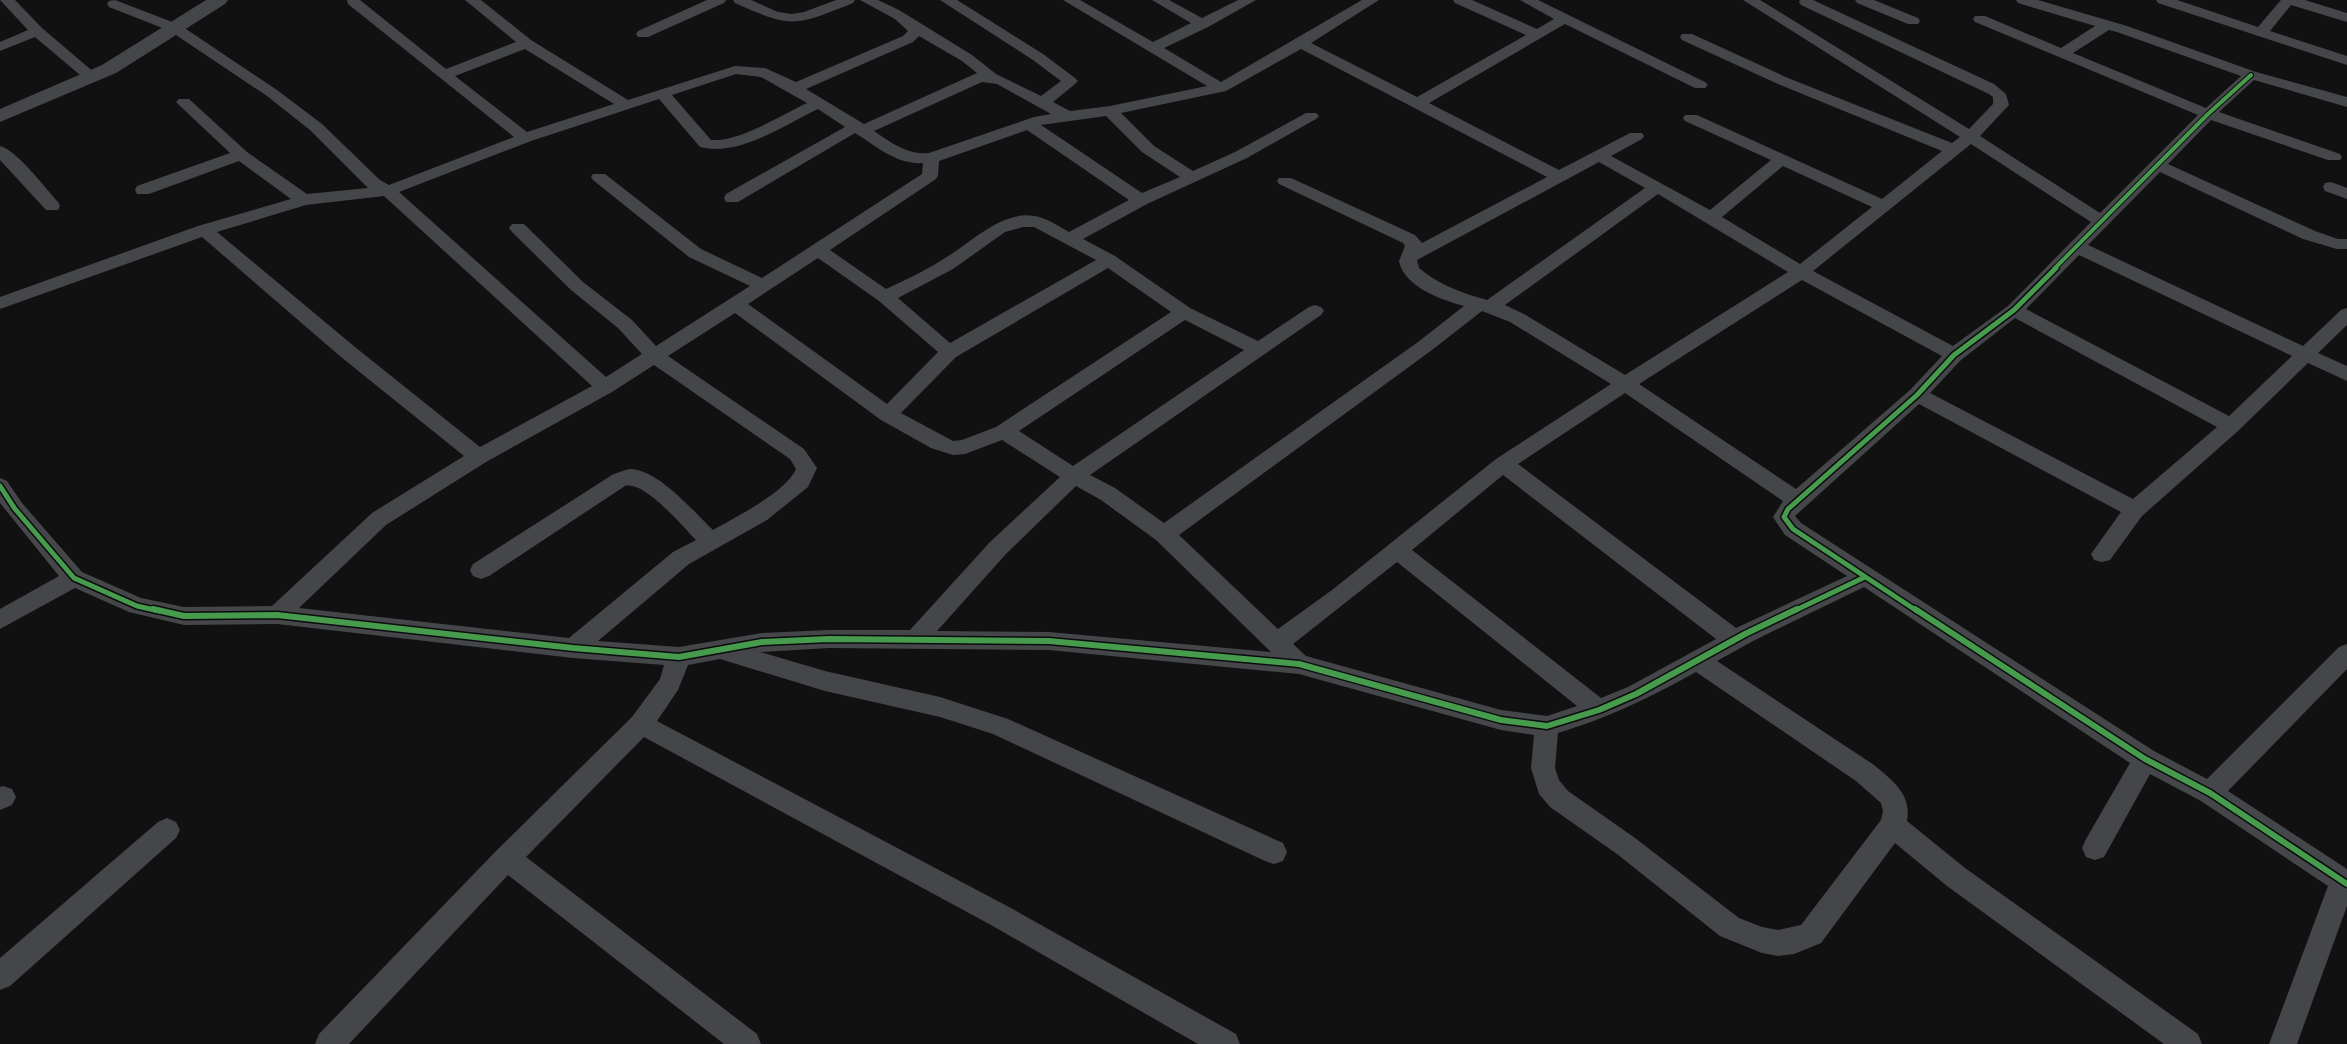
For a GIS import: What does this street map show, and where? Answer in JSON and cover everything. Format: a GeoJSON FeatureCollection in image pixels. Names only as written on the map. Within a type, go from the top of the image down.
{"type":"FeatureCollection","features":[{"type":"Feature","properties":{"kind":"street"},"geometry":{"type":"LineString","coordinates":[[7,0],[37,31],[91,78]]}},
{"type":"Feature","properties":{"kind":"street"},"geometry":{"type":"LineString","coordinates":[[0,116],[91,78],[135,54],[219,0]]}},
{"type":"Feature","properties":{"kind":"street"},"geometry":{"type":"LineString","coordinates":[[472,0],[526,43],[628,106]]}},
{"type":"Feature","properties":{"kind":"street"},"geometry":{"type":"LineString","coordinates":[[643,34],[719,0]]}},
{"type":"Feature","properties":{"kind":"street"},"geometry":{"type":"LineString","coordinates":[[740,0],[774,16],[785,18],[800,17],[848,0]]}},
{"type":"Feature","properties":{"kind":"street"},"geometry":{"type":"LineString","coordinates":[[867,0],[901,17],[967,58],[991,77],[1065,116]]}},
{"type":"Feature","properties":{"kind":"street"},"geometry":{"type":"LineString","coordinates":[[947,0],[1038,57],[1070,81],[1042,103]]}},
{"type":"Feature","properties":{"kind":"street"},"geometry":{"type":"LineString","coordinates":[[1070,0],[1220,88]]}},
{"type":"Feature","properties":{"kind":"street"},"geometry":{"type":"LineString","coordinates":[[1159,0],[1202,24]]}},
{"type":"Feature","properties":{"kind":"street"},"geometry":{"type":"LineString","coordinates":[[1153,48],[1250,0]]}},
{"type":"Feature","properties":{"kind":"street"},"geometry":{"type":"LineString","coordinates":[[0,303],[204,230],[304,200],[388,191],[525,138],[736,70],[751,69],[766,73],[796,88],[861,128],[897,153],[914,159],[931,158],[1029,124],[1065,116],[1110,111],[1220,88],[1239,79],[1372,0]]}},
{"type":"Feature","properties":{"kind":"street"},"geometry":{"type":"LineString","coordinates":[[1460,0],[1537,34]]}},
{"type":"Feature","properties":{"kind":"street"},"geometry":{"type":"LineString","coordinates":[[1750,0],[1779,16],[2102,222]]}},
{"type":"Feature","properties":{"kind":"street"},"geometry":{"type":"LineString","coordinates":[[1862,0],[1913,22]]}},
{"type":"Feature","properties":{"kind":"street"},"geometry":{"type":"LineString","coordinates":[[2023,0],[2106,25],[2251,75],[2347,102]]}},
{"type":"Feature","properties":{"kind":"street"},"geometry":{"type":"LineString","coordinates":[[2163,0],[2347,61]]}},
{"type":"Feature","properties":{"kind":"street"},"geometry":{"type":"LineString","coordinates":[[2261,32],[2289,0],[2347,18]]}},
{"type":"Feature","properties":{"kind":"street"},"geometry":{"type":"LineString","coordinates":[[353,1],[525,138]]}},
{"type":"Feature","properties":{"kind":"street"},"geometry":{"type":"LineString","coordinates":[[1277,643],[1503,464],[1802,272],[1970,137],[2002,105],[2002,100],[1996,91],[1808,1],[1779,16]]}},
{"type":"Feature","properties":{"kind":"street"},"geometry":{"type":"LineString","coordinates":[[1539,2],[1564,19],[1700,85]]}},
{"type":"Feature","properties":{"kind":"street"},"geometry":{"type":"LineString","coordinates":[[114,4],[175,28],[272,93],[316,127],[374,184],[388,191],[605,387]]}},
{"type":"Feature","properties":{"kind":"street"},"geometry":{"type":"LineString","coordinates":[[1418,103],[1564,19]]}},
{"type":"Feature","properties":{"kind":"street"},"geometry":{"type":"LineString","coordinates":[[1980,19],[2208,114],[2334,157]]}},
{"type":"Feature","properties":{"kind":"street"},"geometry":{"type":"LineString","coordinates":[[796,88],[908,39],[915,31],[912,25]]}},
{"type":"Feature","properties":{"kind":"street"},"geometry":{"type":"LineString","coordinates":[[2063,53],[2106,25]]}},
{"type":"Feature","properties":{"kind":"street"},"geometry":{"type":"LineString","coordinates":[[0,46],[37,31]]}},
{"type":"Feature","properties":{"kind":"street"},"geometry":{"type":"LineString","coordinates":[[1688,37],[1783,81],[1954,150]]}},
{"type":"Feature","properties":{"kind":"street"},"geometry":{"type":"LineString","coordinates":[[444,75],[526,43]]}},
{"type":"Feature","properties":{"kind":"street"},"geometry":{"type":"LineString","coordinates":[[1301,43],[1560,177]]}},
{"type":"Feature","properties":{"kind":"street"},"geometry":{"type":"LineString","coordinates":[[2251,75],[2208,114],[2014,310],[1954,355],[1918,395],[1784,513],[1787,523],[1793,529],[1864,577],[2146,759],[2210,793],[2345,883],[2283,1044]]}},
{"type":"Feature","properties":{"kind":"street"},"geometry":{"type":"LineString","coordinates":[[732,198],[861,128],[980,77],[991,77]]}},
{"type":"Feature","properties":{"kind":"street"},"geometry":{"type":"LineString","coordinates":[[663,94],[706,144],[714,147],[742,139],[819,103]]}},
{"type":"Feature","properties":{"kind":"street"},"geometry":{"type":"LineString","coordinates":[[184,102],[241,155],[304,200]]}},
{"type":"Feature","properties":{"kind":"street"},"geometry":{"type":"LineString","coordinates":[[1110,111],[1148,149],[1193,178]]}},
{"type":"Feature","properties":{"kind":"street"},"geometry":{"type":"LineString","coordinates":[[1070,239],[1141,200],[1241,156],[1311,116]]}},
{"type":"Feature","properties":{"kind":"street"},"geometry":{"type":"LineString","coordinates":[[1690,118],[1884,206]]}},
{"type":"Feature","properties":{"kind":"street"},"geometry":{"type":"LineString","coordinates":[[1029,124],[1141,200]]}},
{"type":"Feature","properties":{"kind":"street"},"geometry":{"type":"LineString","coordinates":[[1411,256],[1636,136]]}},
{"type":"Feature","properties":{"kind":"street"},"geometry":{"type":"LineString","coordinates":[[0,152],[15,165],[52,206]]}},
{"type":"Feature","properties":{"kind":"street"},"geometry":{"type":"LineString","coordinates":[[142,190],[241,155]]}},
{"type":"Feature","properties":{"kind":"street"},"geometry":{"type":"LineString","coordinates":[[1599,156],[1657,187],[1802,272],[1954,355]]}},
{"type":"Feature","properties":{"kind":"street"},"geometry":{"type":"LineString","coordinates":[[277,615],[379,519],[479,457],[605,387],[765,286],[930,176],[931,158]]}},
{"type":"Feature","properties":{"kind":"street"},"geometry":{"type":"LineString","coordinates":[[1711,218],[1782,160]]}},
{"type":"Feature","properties":{"kind":"street"},"geometry":{"type":"LineString","coordinates":[[2158,165],[2309,235],[2336,244],[2347,244]]}},
{"type":"Feature","properties":{"kind":"street"},"geometry":{"type":"LineString","coordinates":[[599,177],[696,253],[765,286]]}},
{"type":"Feature","properties":{"kind":"street"},"geometry":{"type":"LineString","coordinates":[[1285,180],[1409,239],[1414,245],[1408,266],[1423,281],[1453,297],[1512,315],[1625,384],[1798,501]]}},
{"type":"Feature","properties":{"kind":"street"},"geometry":{"type":"LineString","coordinates":[[1164,534],[1417,351],[1657,187]]}},
{"type":"Feature","properties":{"kind":"street"},"geometry":{"type":"LineString","coordinates":[[2331,187],[2347,194]]}},
{"type":"Feature","properties":{"kind":"street"},"geometry":{"type":"LineString","coordinates":[[885,297],[948,265],[997,229],[1012,223],[1037,222],[1109,260],[1184,312],[1258,349]]}},
{"type":"Feature","properties":{"kind":"street"},"geometry":{"type":"LineString","coordinates":[[518,228],[577,286],[625,324],[655,356],[797,454],[806,468],[801,482],[760,514],[681,558],[573,648]]}},
{"type":"Feature","properties":{"kind":"street"},"geometry":{"type":"LineString","coordinates":[[204,230],[348,352],[479,457]]}},
{"type":"Feature","properties":{"kind":"street"},"geometry":{"type":"LineString","coordinates":[[2077,247],[2306,353],[2347,374]]}},
{"type":"Feature","properties":{"kind":"street"},"geometry":{"type":"LineString","coordinates":[[819,250],[885,297],[949,352]]}},
{"type":"Feature","properties":{"kind":"street"},"geometry":{"type":"LineString","coordinates":[[888,415],[949,352],[1109,260]]}},
{"type":"Feature","properties":{"kind":"street"},"geometry":{"type":"LineString","coordinates":[[735,304],[888,415],[938,443],[953,448],[965,447],[1002,433],[1184,312]]}},
{"type":"Feature","properties":{"kind":"street"},"geometry":{"type":"LineString","coordinates":[[2014,310],[2231,426]]}},
{"type":"Feature","properties":{"kind":"street"},"geometry":{"type":"LineString","coordinates":[[915,640],[998,548],[1075,475],[1315,311]]}},
{"type":"Feature","properties":{"kind":"street"},"geometry":{"type":"LineString","coordinates":[[2102,554],[2135,510],[2231,426],[2347,315]]}},
{"type":"Feature","properties":{"kind":"street"},"geometry":{"type":"LineString","coordinates":[[1918,395],[2135,510]]}},
{"type":"Feature","properties":{"kind":"street"},"geometry":{"type":"LineString","coordinates":[[1002,433],[1014,437],[1051,463],[1108,494],[1164,534],[1298,664]]}},
{"type":"Feature","properties":{"kind":"street"},"geometry":{"type":"LineString","coordinates":[[1503,464],[1735,640]]}},
{"type":"Feature","properties":{"kind":"street"},"geometry":{"type":"LineString","coordinates":[[481,570],[620,480],[631,477],[653,485],[712,541]]}},
{"type":"Feature","properties":{"kind":"street"},"geometry":{"type":"LineString","coordinates":[[0,486],[8,513],[74,578],[137,606],[184,616],[277,615],[573,648],[679,657],[762,642],[829,639],[1049,641],[1298,664],[1501,720],[1548,726],[1599,710],[1636,694],[1735,640],[1864,577]]}},
{"type":"Feature","properties":{"kind":"street"},"geometry":{"type":"LineString","coordinates":[[1396,550],[1599,710]]}},
{"type":"Feature","properties":{"kind":"street"},"geometry":{"type":"LineString","coordinates":[[0,620],[74,578]]}},
{"type":"Feature","properties":{"kind":"street"},"geometry":{"type":"LineString","coordinates":[[719,650],[825,681],[940,706],[998,726],[1274,852]]}},
{"type":"Feature","properties":{"kind":"street"},"geometry":{"type":"LineString","coordinates":[[2210,793],[2347,654]]}},
{"type":"Feature","properties":{"kind":"street"},"geometry":{"type":"LineString","coordinates":[[329,1044],[507,858],[641,724],[670,683],[679,657]]}},
{"type":"Feature","properties":{"kind":"street"},"geometry":{"type":"LineString","coordinates":[[1548,726],[1543,768],[1548,786],[1558,798],[1626,846],[1730,927],[1762,940],[1778,943],[1794,941],[1811,934],[1893,824],[1896,811],[1892,797],[1865,773],[1698,661]]}},
{"type":"Feature","properties":{"kind":"street"},"geometry":{"type":"LineString","coordinates":[[641,724],[1000,916],[1226,1044]]}},
{"type":"Feature","properties":{"kind":"street"},"geometry":{"type":"LineString","coordinates":[[2095,848],[2146,759]]}},
{"type":"Feature","properties":{"kind":"street"},"geometry":{"type":"LineString","coordinates":[[1893,824],[1928,856],[1956,877],[2188,1044]]}},
{"type":"Feature","properties":{"kind":"street"},"geometry":{"type":"LineString","coordinates":[[0,976],[167,830]]}},
{"type":"Feature","properties":{"kind":"street"},"geometry":{"type":"LineString","coordinates":[[507,858],[738,1042]]}},
{"type":"Feature","properties":{"kind":"cycle path"},"geometry":{"type":"LineString","coordinates":[[2251,75],[2208,114],[2014,310],[1954,355],[1917,395],[1788,509],[1784,517],[1793,529],[2026,683],[2145,759],[2210,793],[2347,884]]}},
{"type":"Feature","properties":{"kind":"cycle path"},"geometry":{"type":"LineString","coordinates":[[0,486],[15,509],[74,578],[137,606],[184,616],[277,615],[573,648],[679,657],[762,642],[829,639],[1049,641],[1299,664],[1501,720],[1547,726],[1599,710],[1636,694],[1745,634],[1865,577]]}}]}
